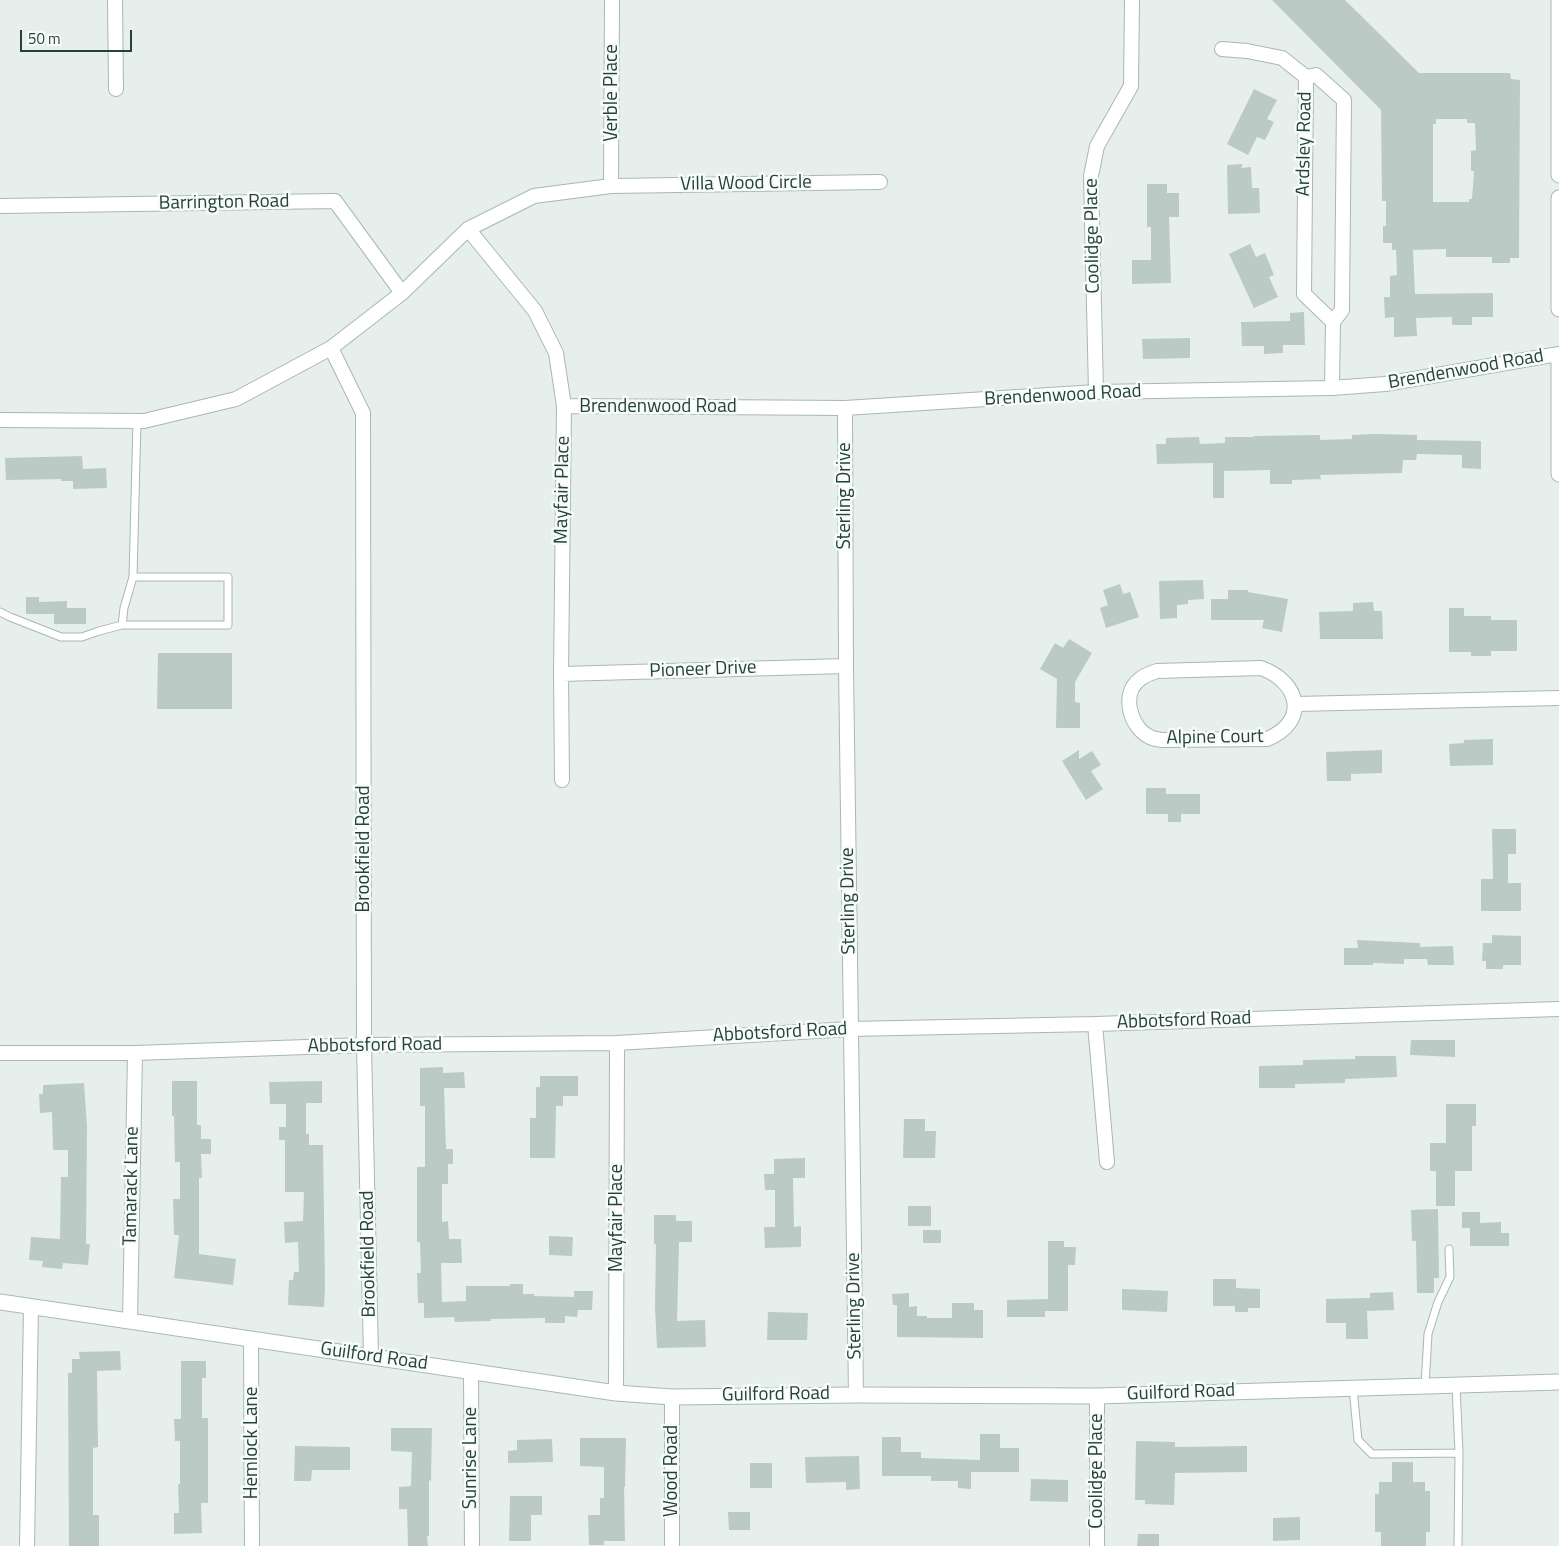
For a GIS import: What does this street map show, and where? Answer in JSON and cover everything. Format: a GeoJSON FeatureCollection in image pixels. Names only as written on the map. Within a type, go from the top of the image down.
{"type":"FeatureCollection","features":[{"type":"Feature","properties":{"kind":"street"},"geometry":{"type":"LineString","coordinates":[[115,0],[116,89]]}},
{"type":"Feature","properties":{"kind":"street","name":"Verble Place"},"geometry":{"type":"LineString","coordinates":[[611,186],[612,0]]}},
{"type":"Feature","properties":{"kind":"street","name":"Coolidge Place"},"geometry":{"type":"LineString","coordinates":[[1096,392],[1091,176],[1098,146],[1131,86],[1132,0]]}},
{"type":"Feature","properties":{"kind":"street"},"geometry":{"type":"LineString","coordinates":[[1559,0],[1559,175]]}},
{"type":"Feature","properties":{"kind":"street"},"geometry":{"type":"LineString","coordinates":[[1222,49],[1247,51],[1282,58],[1306,77]]}},
{"type":"Feature","properties":{"kind":"street","name":"Ardsley Road"},"geometry":{"type":"LineString","coordinates":[[1332,388],[1333,322],[1342,310],[1344,100],[1316,75],[1306,77],[1304,294],[1333,322]]}},
{"type":"Feature","properties":{"kind":"street","name":"Villa Wood Circle"},"geometry":{"type":"LineString","coordinates":[[611,186],[880,182]]}},
{"type":"Feature","properties":{"kind":"street"},"geometry":{"type":"LineString","coordinates":[[0,420],[144,421],[236,398],[331,348],[402,293],[468,229],[534,196],[611,186]]}},
{"type":"Feature","properties":{"kind":"street"},"geometry":{"type":"LineString","coordinates":[[1559,198],[1559,309]]}},
{"type":"Feature","properties":{"kind":"street","name":"Barrington Road"},"geometry":{"type":"LineString","coordinates":[[0,206],[334,201],[402,293]]}},
{"type":"Feature","properties":{"kind":"street","name":"Mayfair Place"},"geometry":{"type":"LineString","coordinates":[[468,229],[535,311],[556,354],[564,406],[561,674],[562,780]]}},
{"type":"Feature","properties":{"kind":"street","name":"Brookfield Road"},"geometry":{"type":"LineString","coordinates":[[331,348],[363,413],[364,1045],[371,1357]]}},
{"type":"Feature","properties":{"kind":"street","name":"Brendenwood Road"},"geometry":{"type":"LineString","coordinates":[[564,406],[845,408],[1096,392],[1332,388],[1384,384],[1559,354]]}},
{"type":"Feature","properties":{"kind":"street"},"geometry":{"type":"LineString","coordinates":[[1559,358],[1559,474]]}},
{"type":"Feature","properties":{"kind":"street","name":"Sterling Drive"},"geometry":{"type":"LineString","coordinates":[[845,408],[850,1029],[856,1395]]}},
{"type":"Feature","properties":{"kind":"street","name":"Pioneer Drive"},"geometry":{"type":"LineString","coordinates":[[561,674],[846,666]]}},
{"type":"Feature","properties":{"kind":"street","name":"Alpine Court"},"geometry":{"type":"LineString","coordinates":[[1261,668],[1281,678],[1294,695],[1296,704],[1291,722],[1287,727],[1277,736],[1267,740],[1161,740],[1149,737],[1135,725],[1130,698],[1132,688],[1138,680],[1157,671],[1261,668]]}},
{"type":"Feature","properties":{"kind":"street"},"geometry":{"type":"LineString","coordinates":[[1296,704],[1559,698]]}},
{"type":"Feature","properties":{"kind":"street","name":"Abbotsford Road"},"geometry":{"type":"LineString","coordinates":[[0,1053],[135,1053],[364,1045],[617,1043],[850,1029],[1095,1024],[1559,1009]]}},
{"type":"Feature","properties":{"kind":"street"},"geometry":{"type":"LineString","coordinates":[[1095,1024],[1107,1162]]}},
{"type":"Feature","properties":{"kind":"street","name":"Mayfair Place"},"geometry":{"type":"LineString","coordinates":[[616,1393],[617,1043]]}},
{"type":"Feature","properties":{"kind":"street","name":"Tamarack Lane"},"geometry":{"type":"LineString","coordinates":[[130,1320],[135,1053]]}},
{"type":"Feature","properties":{"kind":"street","name":"Guilford Road"},"geometry":{"type":"LineString","coordinates":[[0,1302],[130,1320],[251,1340],[471,1370],[616,1393],[672,1397],[856,1395],[1097,1396],[1559,1382]]}},
{"type":"Feature","properties":{"kind":"street"},"geometry":{"type":"LineString","coordinates":[[27,1546],[31,1307]]}},
{"type":"Feature","properties":{"kind":"street","name":"Hemlock Lane"},"geometry":{"type":"LineString","coordinates":[[251,1340],[252,1546]]}},
{"type":"Feature","properties":{"kind":"street","name":"Sunrise Lane"},"geometry":{"type":"LineString","coordinates":[[471,1370],[472,1546]]}},
{"type":"Feature","properties":{"kind":"street","name":"Coolidge Place"},"geometry":{"type":"LineString","coordinates":[[1097,1396],[1097,1546]]}},
{"type":"Feature","properties":{"kind":"street","name":"Wood Road"},"geometry":{"type":"LineString","coordinates":[[672,1397],[672,1546]]}},
{"type":"Feature","properties":{"kind":"lane"},"geometry":{"type":"LineString","coordinates":[[122,625],[124,608],[134,577],[137,421]]}},
{"type":"Feature","properties":{"kind":"lane"},"geometry":{"type":"LineString","coordinates":[[0,612],[62,636],[82,637],[99,630],[122,625],[228,624],[228,577],[134,577]]}},
{"type":"Feature","properties":{"kind":"lane"},"geometry":{"type":"LineString","coordinates":[[1426,1386],[1428,1334],[1438,1302],[1450,1277],[1449,1249]]}},
{"type":"Feature","properties":{"kind":"lane"},"geometry":{"type":"LineString","coordinates":[[1456,1385],[1459,1454],[1458,1546]]}},
{"type":"Feature","properties":{"kind":"lane"},"geometry":{"type":"LineString","coordinates":[[1353,1388],[1358,1440],[1372,1454],[1459,1454]]}},
{"type":"Feature","properties":{"kind":"building"},"geometry":{"type":"Polygon","coordinates":[[[1272,0],[1345,0],[1419,73],[1510,73],[1511,79],[1520,80],[1519,258],[1510,258],[1510,263],[1492,263],[1492,257],[1446,257],[1446,249],[1413,250],[1415,294],[1493,293],[1493,317],[1472,317],[1472,325],[1452,325],[1452,317],[1416,318],[1417,336],[1394,337],[1394,317],[1385,318],[1384,297],[1390,297],[1390,276],[1397,275],[1396,250],[1392,250],[1392,243],[1383,243],[1383,226],[1386,226],[1386,201],[1382,201],[1381,110],[1272,0]],[[1436,119],[1436,124],[1433,124],[1433,202],[1469,202],[1469,199],[1472,199],[1474,171],[1471,171],[1471,151],[1476,150],[1475,123],[1467,123],[1467,119],[1436,119]]]}},
{"type":"Feature","properties":{"kind":"building"},"geometry":{"type":"Polygon","coordinates":[[[1254,89],[1277,100],[1267,119],[1274,122],[1265,140],[1257,137],[1248,155],[1227,144],[1254,89]]]}},
{"type":"Feature","properties":{"kind":"building"},"geometry":{"type":"Polygon","coordinates":[[[1243,164],[1241,168],[1251,167],[1252,188],[1259,188],[1260,213],[1228,214],[1227,165],[1243,164]]]}},
{"type":"Feature","properties":{"kind":"building"},"geometry":{"type":"Polygon","coordinates":[[[1147,184],[1167,184],[1167,193],[1179,193],[1179,217],[1169,217],[1171,283],[1132,284],[1132,260],[1151,260],[1151,227],[1147,227],[1147,184]]]}},
{"type":"Feature","properties":{"kind":"building"},"geometry":{"type":"Polygon","coordinates":[[[1250,244],[1256,257],[1265,253],[1274,275],[1269,277],[1278,297],[1254,308],[1229,254],[1250,244]]]}},
{"type":"Feature","properties":{"kind":"building"},"geometry":{"type":"Polygon","coordinates":[[[1304,312],[1305,345],[1283,345],[1283,353],[1264,354],[1264,346],[1242,346],[1241,322],[1290,321],[1290,313],[1304,312]]]}},
{"type":"Feature","properties":{"kind":"building"},"geometry":{"type":"Polygon","coordinates":[[[1190,338],[1190,358],[1143,359],[1142,339],[1190,338]]]}},
{"type":"Feature","properties":{"kind":"building"},"geometry":{"type":"Polygon","coordinates":[[[1320,435],[1320,440],[1352,439],[1352,435],[1417,435],[1417,440],[1481,441],[1481,469],[1462,468],[1462,455],[1417,454],[1416,460],[1403,460],[1402,473],[1320,475],[1321,479],[1292,480],[1292,484],[1270,484],[1270,470],[1224,471],[1224,498],[1213,498],[1213,463],[1157,464],[1156,444],[1166,444],[1166,438],[1199,437],[1200,444],[1225,443],[1225,437],[1320,435]]]}},
{"type":"Feature","properties":{"kind":"building"},"geometry":{"type":"Polygon","coordinates":[[[82,456],[83,469],[106,468],[107,488],[73,489],[73,481],[61,481],[61,479],[6,480],[5,458],[82,456]]]}},
{"type":"Feature","properties":{"kind":"building"},"geometry":{"type":"Polygon","coordinates":[[[1203,580],[1204,599],[1188,600],[1188,604],[1177,605],[1177,618],[1160,619],[1159,581],[1203,580]]]}},
{"type":"Feature","properties":{"kind":"building"},"geometry":{"type":"Polygon","coordinates":[[[1120,584],[1123,594],[1130,592],[1139,617],[1106,628],[1100,608],[1108,605],[1103,590],[1120,584]]]}},
{"type":"Feature","properties":{"kind":"building"},"geometry":{"type":"Polygon","coordinates":[[[1228,590],[1248,590],[1248,592],[1288,599],[1282,632],[1262,628],[1264,620],[1211,620],[1211,599],[1228,599],[1228,590]]]}},
{"type":"Feature","properties":{"kind":"building"},"geometry":{"type":"Polygon","coordinates":[[[26,597],[39,597],[39,602],[67,601],[67,608],[86,608],[86,624],[54,624],[54,614],[26,614],[26,597]]]}},
{"type":"Feature","properties":{"kind":"building"},"geometry":{"type":"Polygon","coordinates":[[[1373,602],[1374,611],[1382,611],[1383,639],[1320,639],[1319,612],[1353,611],[1353,603],[1373,602]]]}},
{"type":"Feature","properties":{"kind":"building"},"geometry":{"type":"Polygon","coordinates":[[[1449,608],[1464,608],[1464,616],[1491,616],[1491,620],[1517,620],[1517,651],[1491,651],[1491,656],[1471,656],[1471,652],[1449,652],[1449,608]]]}},
{"type":"Feature","properties":{"kind":"building"},"geometry":{"type":"Polygon","coordinates":[[[1069,639],[1092,653],[1075,682],[1075,702],[1080,703],[1080,728],[1056,728],[1057,679],[1040,669],[1055,643],[1063,648],[1069,639]]]}},
{"type":"Feature","properties":{"kind":"building"},"geometry":{"type":"Polygon","coordinates":[[[158,653],[232,653],[232,709],[157,709],[158,653]]]}},
{"type":"Feature","properties":{"kind":"building"},"geometry":{"type":"Polygon","coordinates":[[[1493,739],[1493,765],[1450,766],[1449,744],[1464,743],[1464,740],[1493,739]]]}},
{"type":"Feature","properties":{"kind":"building"},"geometry":{"type":"Polygon","coordinates":[[[1079,750],[1079,759],[1092,751],[1101,765],[1091,771],[1103,789],[1086,800],[1062,761],[1079,750]]]}},
{"type":"Feature","properties":{"kind":"building"},"geometry":{"type":"Polygon","coordinates":[[[1382,750],[1382,773],[1351,774],[1351,781],[1327,781],[1326,752],[1382,750]]]}},
{"type":"Feature","properties":{"kind":"building"},"geometry":{"type":"Polygon","coordinates":[[[1146,788],[1166,788],[1166,794],[1200,794],[1200,814],[1181,814],[1181,822],[1168,822],[1168,814],[1146,814],[1146,788]]]}},
{"type":"Feature","properties":{"kind":"building"},"geometry":{"type":"Polygon","coordinates":[[[1492,829],[1516,829],[1516,854],[1508,854],[1508,883],[1521,883],[1521,911],[1481,911],[1481,879],[1493,879],[1492,829]]]}},
{"type":"Feature","properties":{"kind":"building"},"geometry":{"type":"Polygon","coordinates":[[[1492,935],[1521,936],[1521,965],[1503,965],[1503,969],[1486,969],[1486,961],[1482,961],[1483,943],[1492,943],[1492,935]]]}},
{"type":"Feature","properties":{"kind":"building"},"geometry":{"type":"Polygon","coordinates":[[[1357,940],[1420,943],[1420,947],[1453,946],[1454,965],[1428,965],[1427,959],[1404,959],[1404,964],[1373,963],[1373,965],[1344,965],[1344,948],[1358,948],[1357,940]]]}},
{"type":"Feature","properties":{"kind":"building"},"geometry":{"type":"Polygon","coordinates":[[[1411,1040],[1455,1040],[1455,1057],[1410,1055],[1411,1040]]]}},
{"type":"Feature","properties":{"kind":"building"},"geometry":{"type":"Polygon","coordinates":[[[1355,1056],[1396,1056],[1397,1077],[1345,1079],[1345,1083],[1295,1084],[1295,1088],[1259,1088],[1259,1066],[1303,1065],[1303,1060],[1355,1059],[1355,1056]]]}},
{"type":"Feature","properties":{"kind":"building"},"geometry":{"type":"Polygon","coordinates":[[[443,1067],[443,1073],[464,1072],[465,1088],[444,1088],[446,1149],[453,1149],[453,1164],[448,1164],[448,1184],[442,1184],[442,1222],[448,1221],[449,1239],[461,1239],[462,1263],[441,1263],[442,1302],[466,1301],[466,1286],[510,1286],[510,1284],[523,1284],[523,1294],[534,1294],[534,1296],[574,1297],[574,1291],[593,1291],[592,1310],[578,1310],[577,1317],[565,1316],[565,1323],[545,1323],[545,1318],[455,1322],[454,1317],[424,1318],[424,1303],[418,1303],[417,1273],[421,1273],[420,1242],[417,1242],[417,1167],[425,1167],[425,1106],[420,1106],[420,1068],[443,1067]]]}},
{"type":"Feature","properties":{"kind":"building"},"geometry":{"type":"Polygon","coordinates":[[[540,1076],[578,1076],[578,1096],[563,1096],[563,1106],[556,1106],[555,1158],[530,1158],[530,1118],[536,1118],[536,1087],[540,1087],[540,1076]]]}},
{"type":"Feature","properties":{"kind":"building"},"geometry":{"type":"Polygon","coordinates":[[[172,1081],[197,1081],[197,1125],[201,1125],[201,1139],[211,1139],[211,1154],[201,1154],[202,1178],[199,1178],[199,1254],[236,1259],[233,1285],[174,1278],[179,1235],[174,1235],[173,1199],[180,1199],[180,1162],[175,1162],[172,1081]]]}},
{"type":"Feature","properties":{"kind":"building"},"geometry":{"type":"Polygon","coordinates":[[[322,1081],[322,1103],[306,1103],[306,1134],[309,1134],[309,1145],[323,1145],[324,1307],[288,1305],[289,1280],[293,1280],[294,1272],[299,1272],[298,1242],[285,1243],[284,1222],[303,1221],[304,1192],[285,1192],[285,1140],[279,1140],[279,1127],[286,1127],[286,1104],[270,1104],[269,1082],[322,1081]]]}},
{"type":"Feature","properties":{"kind":"building"},"geometry":{"type":"Polygon","coordinates":[[[84,1083],[87,1126],[86,1244],[90,1244],[88,1265],[63,1263],[62,1269],[42,1267],[43,1261],[29,1260],[31,1237],[60,1239],[61,1177],[68,1177],[68,1150],[53,1150],[52,1112],[40,1113],[39,1094],[43,1094],[43,1085],[84,1083]]]}},
{"type":"Feature","properties":{"kind":"building"},"geometry":{"type":"Polygon","coordinates":[[[1446,1104],[1476,1104],[1476,1126],[1472,1126],[1472,1171],[1455,1171],[1455,1206],[1436,1206],[1436,1171],[1430,1171],[1430,1143],[1446,1143],[1446,1104]]]}},
{"type":"Feature","properties":{"kind":"building"},"geometry":{"type":"Polygon","coordinates":[[[904,1119],[925,1119],[925,1131],[936,1131],[935,1158],[903,1158],[904,1119]]]}},
{"type":"Feature","properties":{"kind":"building"},"geometry":{"type":"Polygon","coordinates":[[[805,1158],[805,1178],[793,1178],[794,1227],[801,1226],[801,1247],[765,1248],[764,1227],[775,1227],[775,1190],[765,1190],[764,1174],[774,1174],[774,1159],[805,1158]]]}},
{"type":"Feature","properties":{"kind":"building"},"geometry":{"type":"Polygon","coordinates":[[[908,1206],[931,1206],[931,1226],[908,1226],[908,1206]]]}},
{"type":"Feature","properties":{"kind":"building"},"geometry":{"type":"Polygon","coordinates":[[[1438,1209],[1439,1278],[1434,1278],[1434,1293],[1417,1293],[1416,1241],[1412,1241],[1411,1210],[1438,1209]]]}},
{"type":"Feature","properties":{"kind":"building"},"geometry":{"type":"Polygon","coordinates":[[[1462,1212],[1480,1212],[1480,1223],[1501,1222],[1501,1233],[1509,1233],[1509,1246],[1470,1246],[1470,1228],[1462,1228],[1462,1212]]]}},
{"type":"Feature","properties":{"kind":"building"},"geometry":{"type":"Polygon","coordinates":[[[654,1215],[676,1215],[676,1221],[692,1221],[692,1242],[679,1242],[677,1321],[705,1320],[706,1347],[657,1348],[654,1215]]]}},
{"type":"Feature","properties":{"kind":"building"},"geometry":{"type":"Polygon","coordinates":[[[923,1230],[941,1230],[941,1243],[923,1243],[923,1230]]]}},
{"type":"Feature","properties":{"kind":"building"},"geometry":{"type":"Polygon","coordinates":[[[549,1236],[573,1237],[572,1256],[549,1255],[549,1236]]]}},
{"type":"Feature","properties":{"kind":"building"},"geometry":{"type":"Polygon","coordinates":[[[1048,1241],[1064,1241],[1064,1247],[1076,1247],[1075,1265],[1068,1265],[1068,1311],[1045,1311],[1045,1317],[1007,1317],[1007,1300],[1048,1299],[1048,1241]]]}},
{"type":"Feature","properties":{"kind":"building"},"geometry":{"type":"Polygon","coordinates":[[[1213,1279],[1236,1279],[1236,1288],[1260,1289],[1260,1308],[1248,1308],[1248,1312],[1235,1312],[1235,1306],[1213,1306],[1213,1279]]]}},
{"type":"Feature","properties":{"kind":"building"},"geometry":{"type":"Polygon","coordinates":[[[1122,1289],[1168,1291],[1167,1312],[1122,1310],[1122,1289]]]}},
{"type":"Feature","properties":{"kind":"building"},"geometry":{"type":"Polygon","coordinates":[[[1393,1292],[1394,1310],[1367,1311],[1368,1339],[1346,1339],[1346,1323],[1326,1323],[1326,1299],[1370,1298],[1370,1293],[1393,1292]]]}},
{"type":"Feature","properties":{"kind":"building"},"geometry":{"type":"Polygon","coordinates":[[[909,1293],[909,1307],[917,1306],[917,1316],[927,1316],[927,1318],[952,1318],[952,1303],[974,1303],[974,1310],[983,1310],[983,1338],[897,1337],[897,1305],[893,1305],[892,1294],[909,1293]]]}},
{"type":"Feature","properties":{"kind":"building"},"geometry":{"type":"Polygon","coordinates":[[[768,1312],[808,1313],[807,1340],[767,1340],[768,1312]]]}},
{"type":"Feature","properties":{"kind":"building"},"geometry":{"type":"Polygon","coordinates":[[[120,1351],[121,1370],[97,1371],[98,1447],[93,1448],[93,1515],[99,1515],[99,1546],[69,1546],[68,1373],[72,1373],[72,1359],[80,1359],[79,1352],[120,1351]]]}},
{"type":"Feature","properties":{"kind":"building"},"geometry":{"type":"Polygon","coordinates":[[[181,1361],[206,1361],[206,1378],[202,1378],[202,1418],[208,1418],[208,1503],[201,1503],[202,1533],[174,1534],[174,1513],[179,1513],[180,1441],[175,1441],[174,1419],[181,1419],[181,1361]]]}},
{"type":"Feature","properties":{"kind":"building"},"geometry":{"type":"Polygon","coordinates":[[[391,1428],[432,1428],[428,1546],[408,1546],[407,1509],[399,1509],[399,1487],[411,1486],[412,1452],[391,1451],[391,1428]]]}},
{"type":"Feature","properties":{"kind":"building"},"geometry":{"type":"Polygon","coordinates":[[[980,1434],[1000,1434],[1000,1448],[1019,1448],[1019,1472],[971,1472],[971,1489],[958,1488],[958,1481],[931,1481],[931,1476],[882,1476],[882,1437],[901,1437],[901,1452],[921,1452],[921,1458],[980,1460],[980,1434]]]}},
{"type":"Feature","properties":{"kind":"building"},"geometry":{"type":"Polygon","coordinates":[[[580,1438],[626,1438],[624,1487],[625,1541],[604,1541],[604,1545],[589,1545],[588,1515],[600,1515],[600,1498],[604,1498],[604,1467],[580,1466],[580,1438]]]}},
{"type":"Feature","properties":{"kind":"building"},"geometry":{"type":"Polygon","coordinates":[[[552,1439],[553,1462],[508,1463],[508,1451],[517,1450],[517,1440],[552,1439]]]}},
{"type":"Feature","properties":{"kind":"building"},"geometry":{"type":"Polygon","coordinates":[[[1136,1441],[1175,1442],[1175,1447],[1247,1446],[1247,1472],[1175,1473],[1174,1505],[1145,1504],[1145,1500],[1135,1500],[1136,1441]]]}},
{"type":"Feature","properties":{"kind":"building"},"geometry":{"type":"Polygon","coordinates":[[[295,1446],[350,1447],[350,1470],[312,1470],[311,1481],[294,1481],[295,1446]]]}},
{"type":"Feature","properties":{"kind":"building"},"geometry":{"type":"Polygon","coordinates":[[[859,1456],[860,1489],[846,1490],[846,1482],[806,1483],[805,1457],[859,1456]]]}},
{"type":"Feature","properties":{"kind":"building"},"geometry":{"type":"Polygon","coordinates":[[[1392,1462],[1413,1462],[1413,1482],[1425,1482],[1425,1491],[1430,1491],[1430,1532],[1426,1532],[1426,1546],[1381,1546],[1381,1532],[1375,1532],[1375,1494],[1379,1494],[1379,1482],[1392,1482],[1392,1462]]]}},
{"type":"Feature","properties":{"kind":"building"},"geometry":{"type":"Polygon","coordinates":[[[750,1463],[772,1463],[772,1488],[750,1488],[750,1463]]]}},
{"type":"Feature","properties":{"kind":"building"},"geometry":{"type":"Polygon","coordinates":[[[1031,1479],[1068,1480],[1068,1502],[1030,1501],[1031,1479]]]}},
{"type":"Feature","properties":{"kind":"building"},"geometry":{"type":"Polygon","coordinates":[[[510,1496],[542,1496],[542,1515],[531,1515],[531,1541],[509,1541],[510,1496]]]}},
{"type":"Feature","properties":{"kind":"building"},"geometry":{"type":"Polygon","coordinates":[[[728,1512],[750,1512],[750,1530],[729,1530],[728,1512]]]}},
{"type":"Feature","properties":{"kind":"building"},"geometry":{"type":"Polygon","coordinates":[[[1300,1517],[1300,1540],[1273,1541],[1273,1518],[1300,1517]]]}},
{"type":"Feature","properties":{"kind":"building"},"geometry":{"type":"Polygon","coordinates":[[[1138,1534],[1159,1534],[1159,1546],[1137,1546],[1138,1534]]]}}]}
